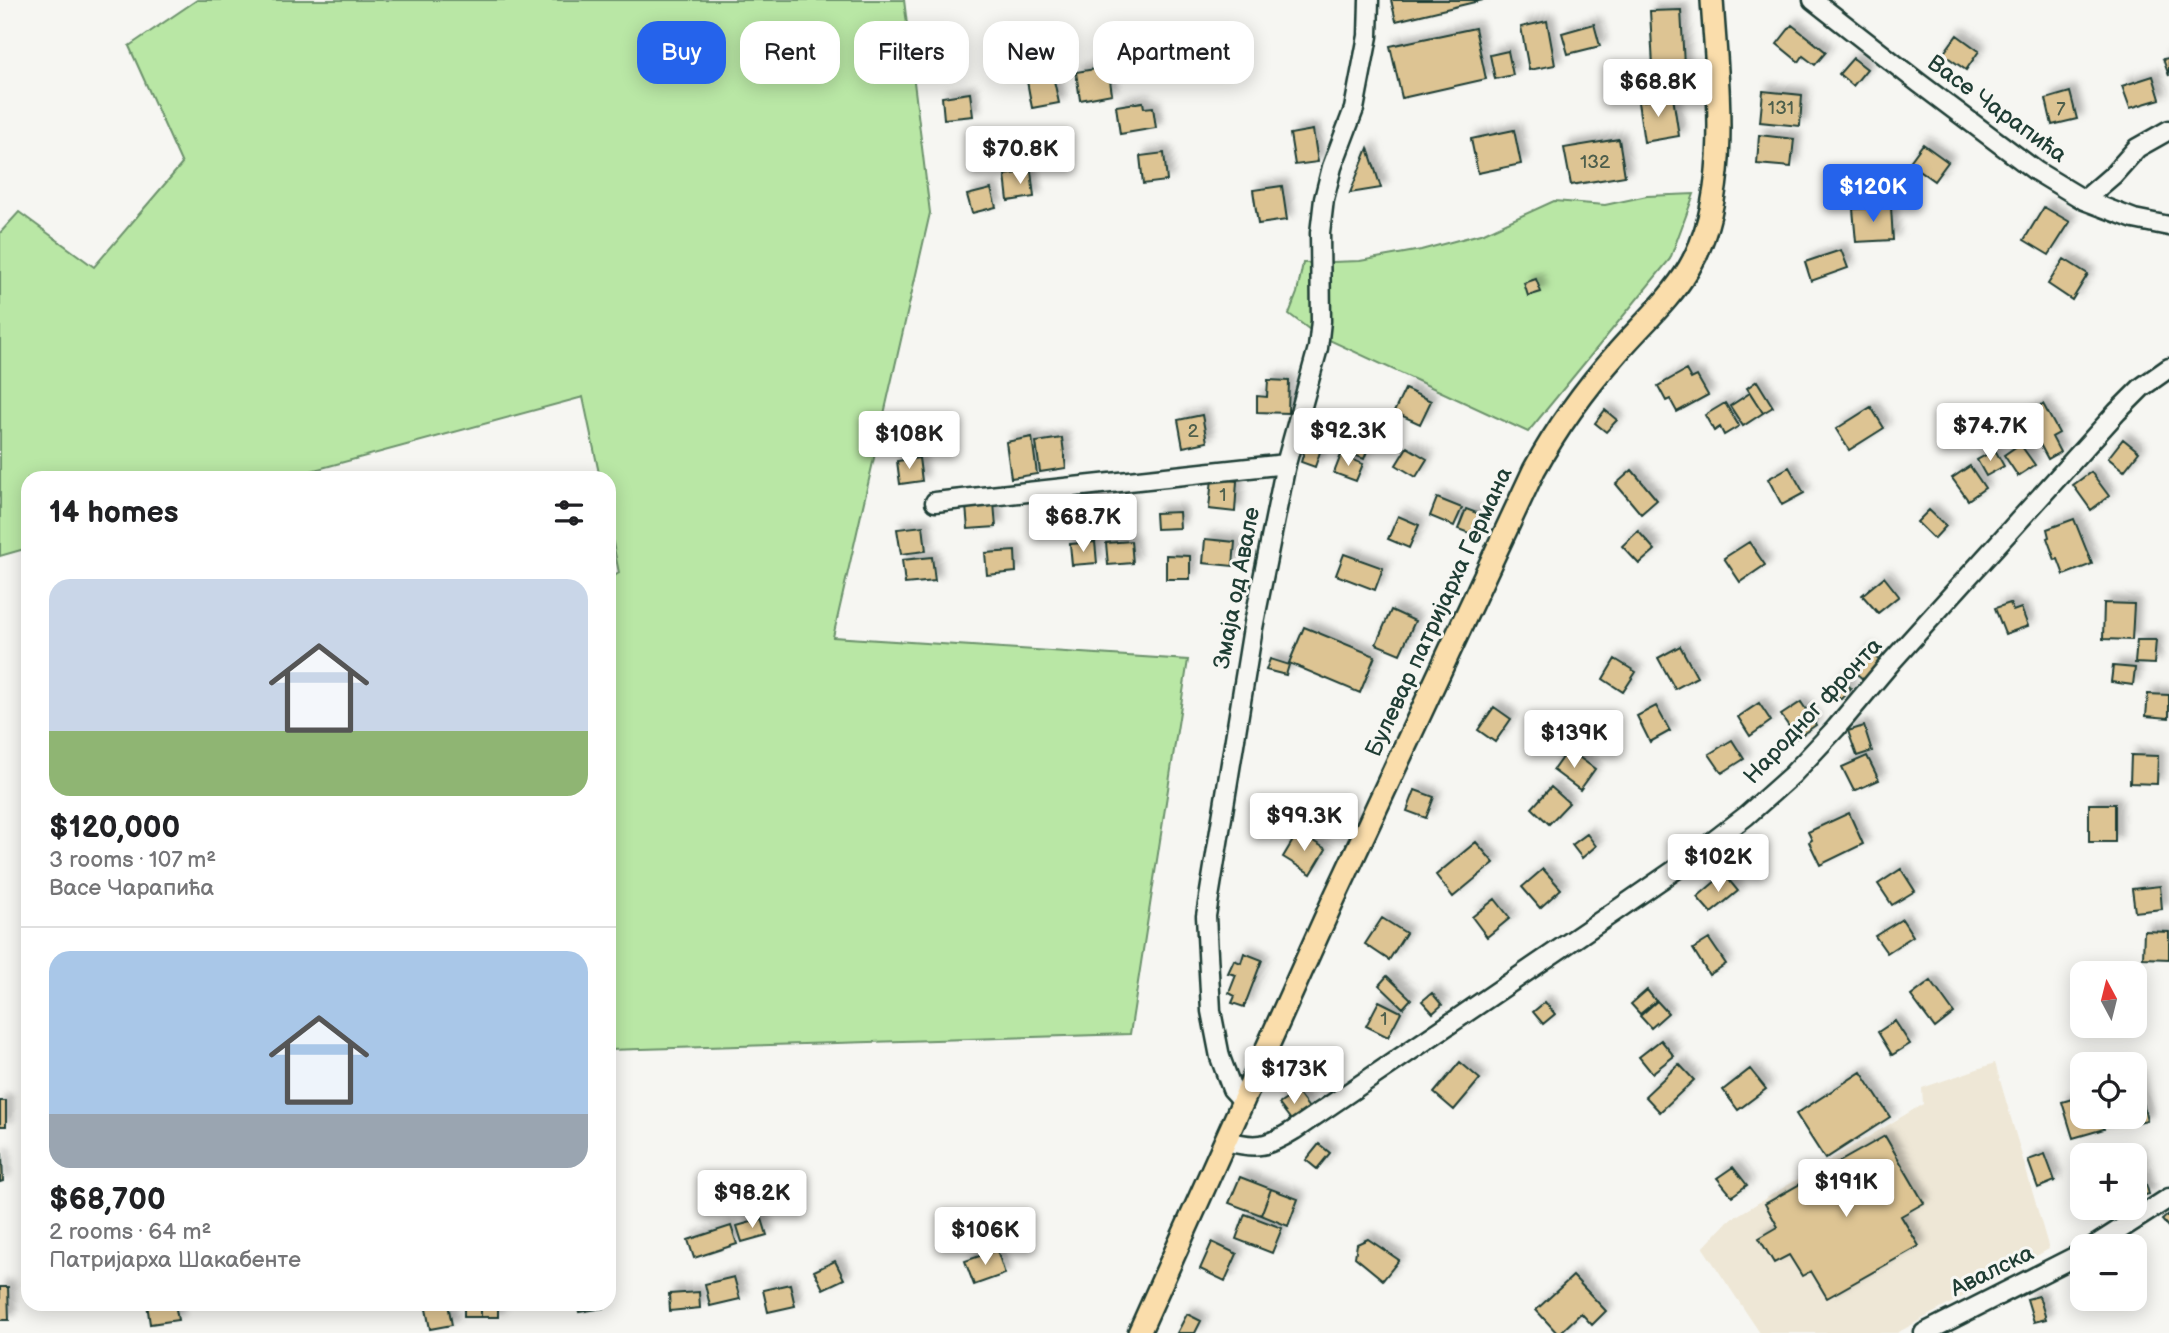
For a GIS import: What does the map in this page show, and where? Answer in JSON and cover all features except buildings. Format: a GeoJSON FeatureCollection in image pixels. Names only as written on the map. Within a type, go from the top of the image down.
{"type":"FeatureCollection","features":[{"type":"Feature","properties":{"kind":"main road","name":"Булевар патријарха Германа"},"geometry":{"type":"LineString","coordinates":[[1139,1333],[1332,904],[1483,576],[1546,448],[1582,395],[1668,298],[1695,257],[1712,203],[1716,165],[1717,98],[1712,0]]}},
{"type":"Feature","properties":{"kind":"street","name":"Змаја од Авале"},"geometry":{"type":"LineString","coordinates":[[1244,1102],[1231,1088],[1220,1057],[1211,1012],[1206,916],[1253,628],[1286,464],[1318,348],[1321,311],[1320,233],[1324,199],[1332,167],[1354,109],[1368,36],[1369,0]]}},
{"type":"Feature","properties":{"kind":"street","name":"Васе Чарапића"},"geometry":{"type":"LineString","coordinates":[[1813,0],[2036,171],[2084,200],[2134,219],[2169,226]]}},
{"type":"Feature","properties":{"kind":"street"},"geometry":{"type":"LineString","coordinates":[[2084,200],[2113,175],[2137,148],[2169,130]]}},
{"type":"Feature","properties":{"kind":"street","name":"Народног фронта"},"geometry":{"type":"LineString","coordinates":[[1226,1141],[1244,1146],[1266,1146],[1298,1128],[1625,905],[1746,816],[1792,775],[1836,728],[1893,660],[2117,412],[2142,387],[2169,368]]}},
{"type":"Feature","properties":{"kind":"street"},"geometry":{"type":"LineString","coordinates":[[935,502],[1286,464]]}},
{"type":"Feature","properties":{"kind":"street"},"geometry":{"type":"LineString","coordinates":[[2113,1234],[2169,1198]]}},
{"type":"Feature","properties":{"kind":"street","name":"Авалска"},"geometry":{"type":"LineString","coordinates":[[1924,1333],[2070,1259]]}},
{"type":"Feature","properties":{"kind":"shaded area"},"geometry":{"type":"Polygon","coordinates":[[[1995,1063],[2049,1249],[1897,1333],[1760,1333],[1703,1248],[1728,1221],[1923,1104],[1922,1088],[1995,1063]]]}},
{"type":"Feature","properties":{"kind":"green space"},"geometry":{"type":"Polygon","coordinates":[[[197,0],[904,0],[907,21],[854,21],[854,84],[914,84],[930,213],[833,637],[1188,660],[1130,1034],[616,1050],[616,575],[619,573],[616,558],[616,471],[599,471],[583,397],[311,471],[21,471],[21,550],[0,556],[0,233],[19,212],[94,267],[182,164],[129,46],[197,0]]]}},
{"type":"Feature","properties":{"kind":"green space"},"geometry":{"type":"Polygon","coordinates":[[[1694,194],[1670,259],[1528,432],[1314,333],[1289,314],[1297,293],[1303,263],[1360,261],[1421,250],[1484,233],[1554,201],[1605,205],[1647,196],[1694,194]]]}}]}
